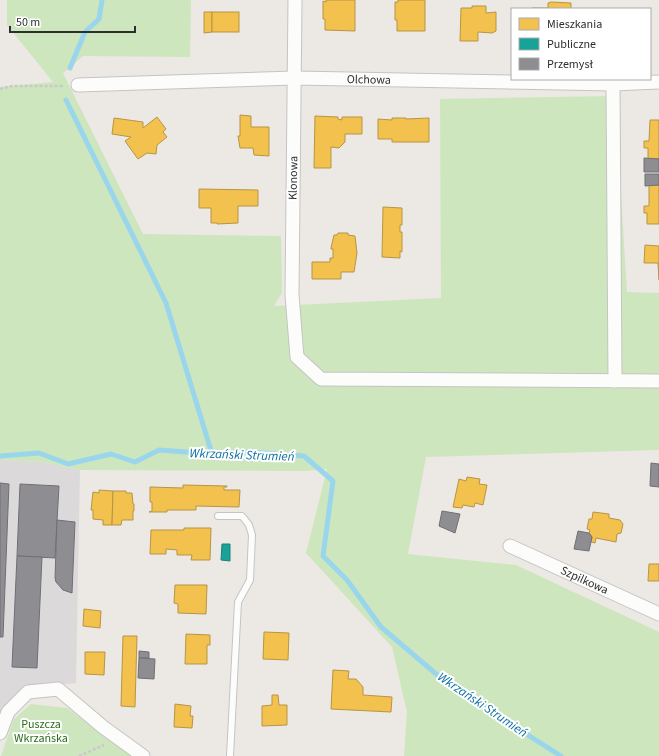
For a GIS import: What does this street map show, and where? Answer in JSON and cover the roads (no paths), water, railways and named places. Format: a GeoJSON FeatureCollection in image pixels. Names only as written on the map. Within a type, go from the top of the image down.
{"type":"FeatureCollection","features":[{"type":"Feature","properties":{"kind":"street","name":"Klonowa"},"geometry":{"type":"LineString","coordinates":[[294,0],[295,78],[292,295],[296,357],[321,379],[615,381]]}},
{"type":"Feature","properties":{"kind":"street","name":"Olchowa"},"geometry":{"type":"LineString","coordinates":[[78,85],[295,78],[614,84],[659,82]]}},
{"type":"Feature","properties":{"kind":"street"},"geometry":{"type":"LineString","coordinates":[[614,84],[615,381],[659,380]]}},
{"type":"Feature","properties":{"kind":"street","name":"Szpilkowa"},"geometry":{"type":"LineString","coordinates":[[510,546],[659,614]]}},
{"type":"Feature","properties":{"kind":"street"},"geometry":{"type":"LineString","coordinates":[[0,733],[8,712],[28,692],[58,689],[103,727],[144,756]]}},
{"type":"Feature","properties":{"kind":"lane"},"geometry":{"type":"LineString","coordinates":[[218,516],[242,516],[249,525],[252,535],[250,580],[238,602],[230,756]]}},
{"type":"Feature","properties":{"kind":"waterway"},"geometry":{"type":"LineString","coordinates":[[70,68],[85,32],[99,19],[102,0]]}},
{"type":"Feature","properties":{"kind":"waterway"},"geometry":{"type":"LineString","coordinates":[[66,100],[166,303],[212,454]]}},
{"type":"Feature","properties":{"kind":"waterway","name":"Wkrzański Strumień"},"geometry":{"type":"LineString","coordinates":[[0,456],[39,453],[68,464],[111,454],[135,462],[159,450],[212,454],[252,452],[304,456],[333,481],[323,556],[347,580],[381,627],[449,685],[561,756]]}},
{"type":"Feature","properties":{"kind":"park label","name":"Puszcza Wkrzańska"},"geometry":{"type":"Point","coordinates":[41,731]}}]}
